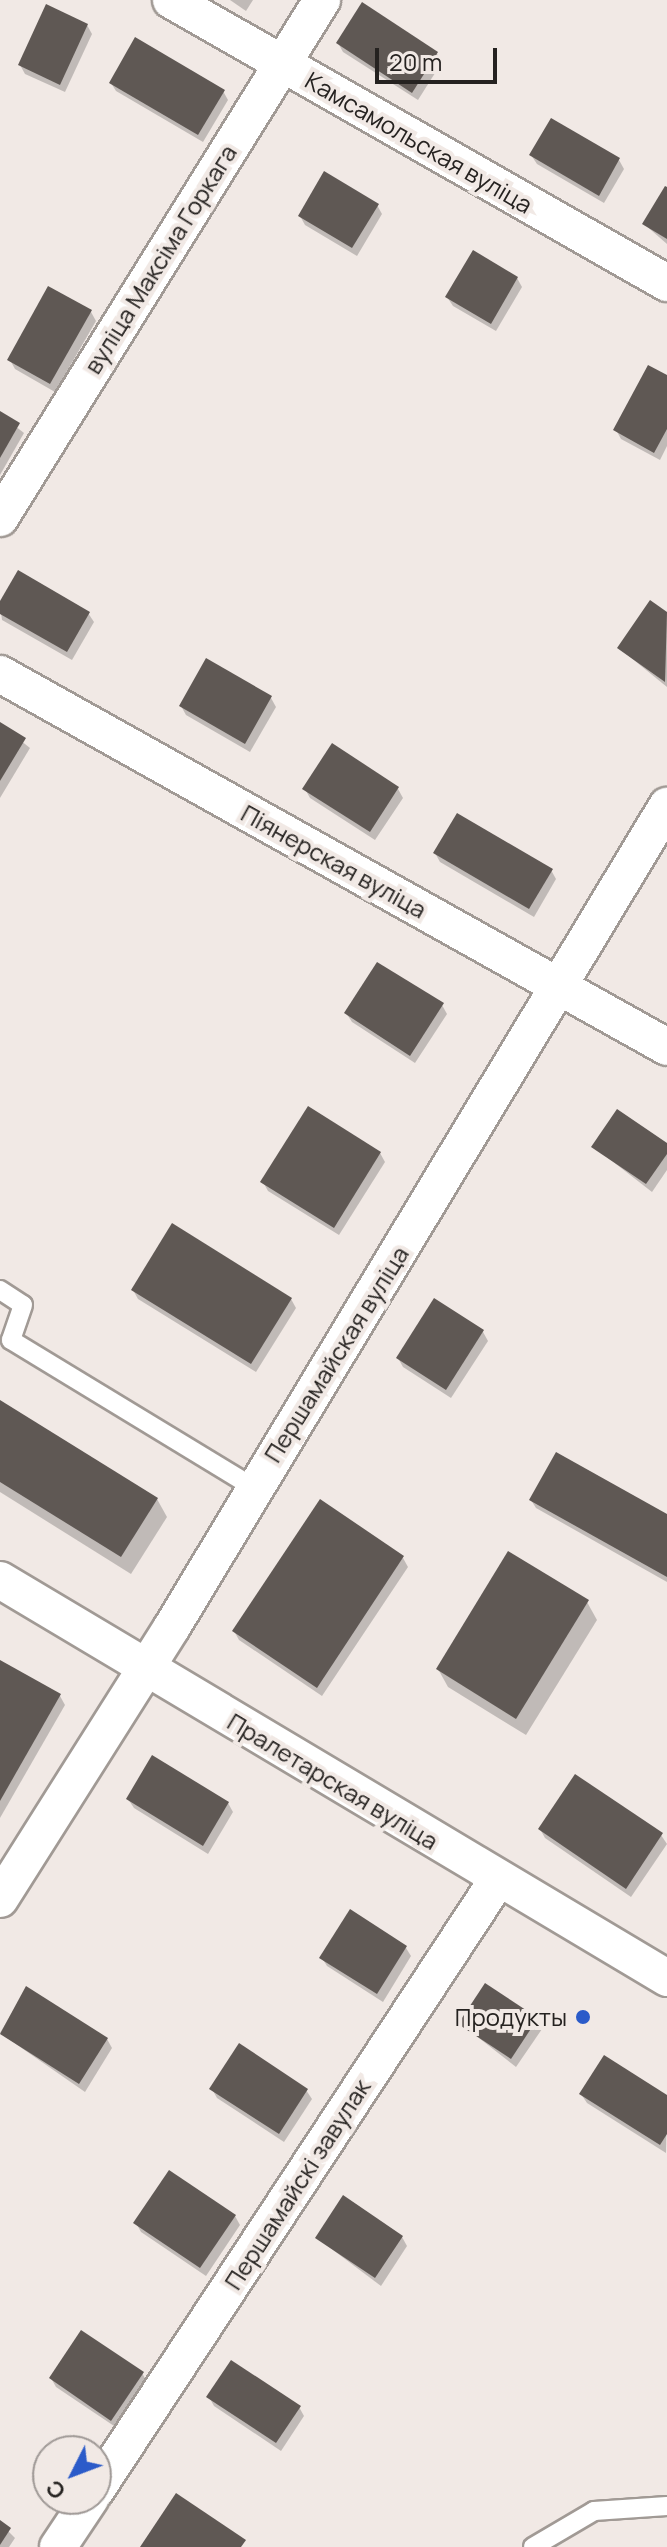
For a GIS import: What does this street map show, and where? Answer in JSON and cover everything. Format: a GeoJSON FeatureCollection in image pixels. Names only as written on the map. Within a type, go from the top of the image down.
{"type":"FeatureCollection","features":[{"type":"Feature","properties":{"kind":"street","name":"Камсамольская вуліца"},"geometry":{"type":"LineString","coordinates":[[171,0],[667,283]]}},
{"type":"Feature","properties":{"kind":"street","name":"вуліца Максіма Горкага"},"geometry":{"type":"LineString","coordinates":[[0,518],[322,0]]}},
{"type":"Feature","properties":{"kind":"street","name":"Піянерская вуліца"},"geometry":{"type":"LineString","coordinates":[[0,674],[667,1047]]}},
{"type":"Feature","properties":{"kind":"street","name":"Першамайская вуліца"},"geometry":{"type":"LineString","coordinates":[[0,1899],[145,1668],[561,987],[667,806]]}},
{"type":"Feature","properties":{"kind":"street","name":"Пралетарская вуліца"},"geometry":{"type":"LineString","coordinates":[[0,1580],[667,1978]]}},
{"type":"Feature","properties":{"kind":"street","name":"Першамайскі завулак"},"geometry":{"type":"LineString","coordinates":[[112,2466],[498,1879]]}},
{"type":"Feature","properties":{"kind":"street"},"geometry":{"type":"LineString","coordinates":[[58,2547],[79,2515]]}},
{"type":"Feature","properties":{"kind":"lane"},"geometry":{"type":"LineString","coordinates":[[0,1290],[23,1305],[11,1340],[254,1488]]}},
{"type":"Feature","properties":{"kind":"lane"},"geometry":{"type":"LineString","coordinates":[[533,2547],[594,2511],[667,2506]]}},
{"type":"Feature","properties":{"kind":"building"},"geometry":{"type":"Polygon","coordinates":[[[362,2],[438,52],[412,93],[336,43],[362,2]]]}},
{"type":"Feature","properties":{"kind":"building"},"geometry":{"type":"Polygon","coordinates":[[[46,4],[88,24],[60,85],[18,65],[46,4]]]}},
{"type":"Feature","properties":{"kind":"building"},"geometry":{"type":"Polygon","coordinates":[[[135,37],[225,90],[198,135],[109,83],[135,37]]]}},
{"type":"Feature","properties":{"kind":"building"},"geometry":{"type":"Polygon","coordinates":[[[551,118],[620,158],[599,196],[529,155],[551,118]]]}},
{"type":"Feature","properties":{"kind":"building"},"geometry":{"type":"Polygon","coordinates":[[[324,171],[379,204],[352,248],[298,216],[324,171]]]}},
{"type":"Feature","properties":{"kind":"building"},"geometry":{"type":"Polygon","coordinates":[[[667,187],[667,239],[642,224],[667,187]]]}},
{"type":"Feature","properties":{"kind":"building"},"geometry":{"type":"Polygon","coordinates":[[[473,250],[518,277],[491,324],[445,297],[473,250]]]}},
{"type":"Feature","properties":{"kind":"building"},"geometry":{"type":"Polygon","coordinates":[[[48,286],[92,310],[50,384],[7,360],[48,286]]]}},
{"type":"Feature","properties":{"kind":"building"},"geometry":{"type":"Polygon","coordinates":[[[648,365],[667,375],[667,429],[654,453],[613,430],[648,365]]]}},
{"type":"Feature","properties":{"kind":"building"},"geometry":{"type":"Polygon","coordinates":[[[0,411],[20,423],[0,458],[0,411]]]}},
{"type":"Feature","properties":{"kind":"building"},"geometry":{"type":"Polygon","coordinates":[[[18,570],[90,612],[67,652],[0,614],[0,601],[18,570]]]}},
{"type":"Feature","properties":{"kind":"building"},"geometry":{"type":"Polygon","coordinates":[[[650,600],[667,612],[665,682],[617,648],[650,600]]]}},
{"type":"Feature","properties":{"kind":"building"},"geometry":{"type":"Polygon","coordinates":[[[206,658],[272,696],[245,744],[179,706],[206,658]]]}},
{"type":"Feature","properties":{"kind":"building"},"geometry":{"type":"Polygon","coordinates":[[[0,722],[26,738],[0,781],[0,722]]]}},
{"type":"Feature","properties":{"kind":"building"},"geometry":{"type":"Polygon","coordinates":[[[332,743],[399,787],[370,832],[302,789],[332,743]]]}},
{"type":"Feature","properties":{"kind":"building"},"geometry":{"type":"Polygon","coordinates":[[[457,813],[553,869],[529,909],[433,853],[457,813]]]}},
{"type":"Feature","properties":{"kind":"building"},"geometry":{"type":"Polygon","coordinates":[[[377,962],[444,1003],[410,1056],[344,1013],[377,962]]]}},
{"type":"Feature","properties":{"kind":"building"},"geometry":{"type":"Polygon","coordinates":[[[308,1106],[381,1152],[334,1228],[260,1182],[308,1106]]]}},
{"type":"Feature","properties":{"kind":"building"},"geometry":{"type":"Polygon","coordinates":[[[617,1109],[667,1143],[667,1154],[646,1184],[591,1147],[617,1109]]]}},
{"type":"Feature","properties":{"kind":"building"},"geometry":{"type":"Polygon","coordinates":[[[172,1223],[292,1298],[251,1364],[131,1290],[172,1223]]]}},
{"type":"Feature","properties":{"kind":"building"},"geometry":{"type":"Polygon","coordinates":[[[434,1298],[484,1330],[446,1390],[396,1358],[434,1298]]]}},
{"type":"Feature","properties":{"kind":"building"},"geometry":{"type":"Polygon","coordinates":[[[0,1400],[158,1498],[121,1557],[0,1482],[0,1400]]]}},
{"type":"Feature","properties":{"kind":"building"},"geometry":{"type":"Polygon","coordinates":[[[556,1452],[667,1514],[667,1577],[529,1500],[556,1452]]]}},
{"type":"Feature","properties":{"kind":"building"},"geometry":{"type":"Polygon","coordinates":[[[320,1499],[404,1556],[317,1688],[232,1631],[320,1499]]]}},
{"type":"Feature","properties":{"kind":"building"},"geometry":{"type":"Polygon","coordinates":[[[508,1551],[589,1600],[516,1719],[436,1669],[508,1551]]]}},
{"type":"Feature","properties":{"kind":"building"},"geometry":{"type":"Polygon","coordinates":[[[0,1660],[61,1694],[0,1801],[0,1660]]]}},
{"type":"Feature","properties":{"kind":"building"},"geometry":{"type":"Polygon","coordinates":[[[152,1755],[229,1802],[203,1846],[126,1799],[152,1755]]]}},
{"type":"Feature","properties":{"kind":"building"},"geometry":{"type":"Polygon","coordinates":[[[575,1774],[663,1833],[626,1889],[538,1829],[575,1774]]]}},
{"type":"Feature","properties":{"kind":"building"},"geometry":{"type":"Polygon","coordinates":[[[350,1909],[407,1946],[377,1994],[319,1958],[350,1909]]]}},
{"type":"Feature","properties":{"kind":"building"},"geometry":{"type":"Polygon","coordinates":[[[485,1983],[538,2018],[511,2059],[458,2024],[485,1983]]]}},
{"type":"Feature","properties":{"kind":"building"},"geometry":{"type":"Polygon","coordinates":[[[26,1986],[108,2038],[79,2084],[0,2034],[26,1986]]]}},
{"type":"Feature","properties":{"kind":"building"},"geometry":{"type":"Polygon","coordinates":[[[239,2043],[308,2089],[279,2134],[209,2089],[239,2043]]]}},
{"type":"Feature","properties":{"kind":"building"},"geometry":{"type":"Polygon","coordinates":[[[604,2055],[667,2095],[667,2134],[660,2145],[579,2094],[604,2055]]]}},
{"type":"Feature","properties":{"kind":"building"},"geometry":{"type":"Polygon","coordinates":[[[169,2170],[236,2215],[200,2268],[133,2223],[169,2170]]]}},
{"type":"Feature","properties":{"kind":"building"},"geometry":{"type":"Polygon","coordinates":[[[343,2195],[403,2236],[375,2278],[315,2238],[343,2195]]]}},
{"type":"Feature","properties":{"kind":"building"},"geometry":{"type":"Polygon","coordinates":[[[81,2330],[144,2372],[111,2421],[49,2378],[81,2330]]]}},
{"type":"Feature","properties":{"kind":"building"},"geometry":{"type":"Polygon","coordinates":[[[231,2360],[301,2406],[276,2443],[206,2397],[231,2360]]]}},
{"type":"Feature","properties":{"kind":"building"},"geometry":{"type":"Polygon","coordinates":[[[176,2493],[246,2540],[241,2547],[140,2547],[176,2493]]]}},
{"type":"Feature","properties":{"kind":"building"},"geometry":{"type":"Polygon","coordinates":[[[0,2520],[11,2528],[0,2545],[0,2520]]]}},
{"type":"Feature","properties":{"kind":"place","name":"Продукты"},"geometry":{"type":"Point","coordinates":[583,2017]}}]}
